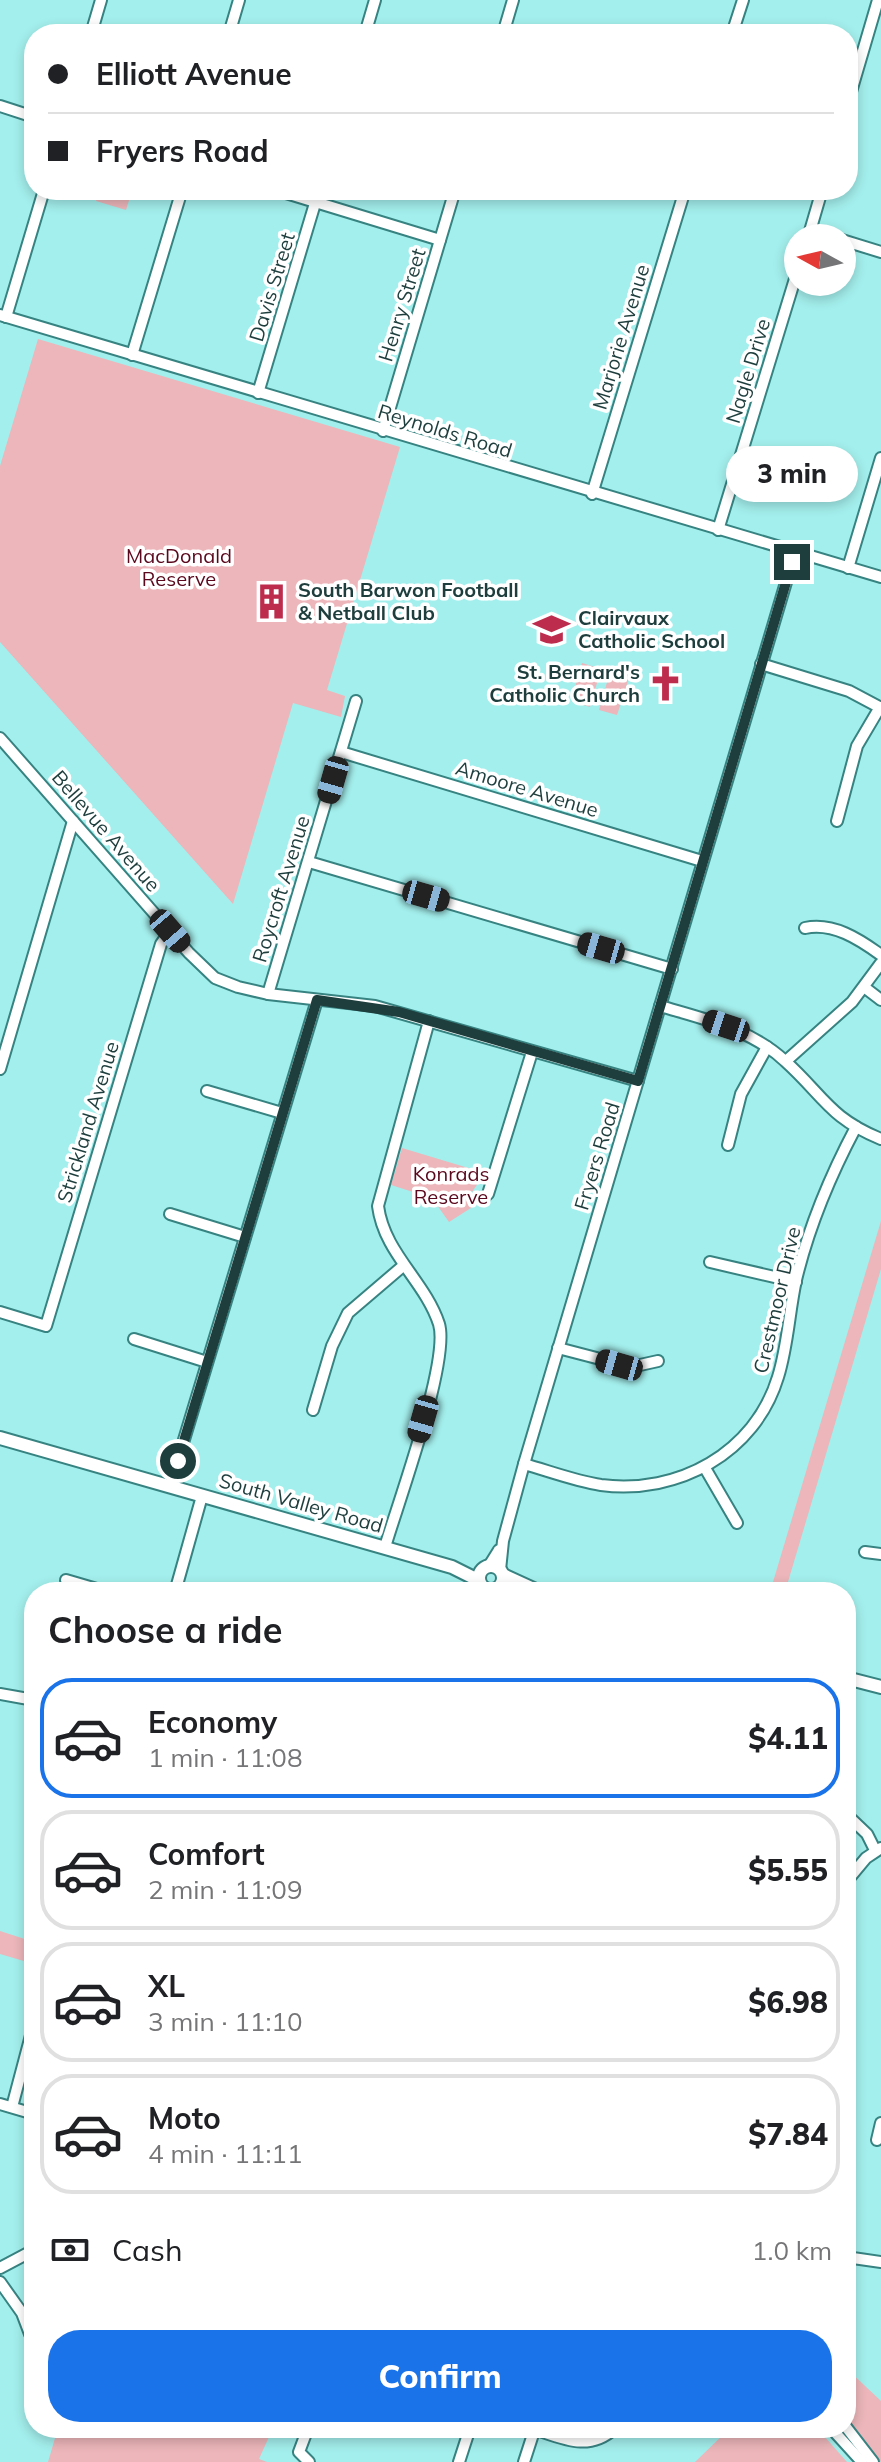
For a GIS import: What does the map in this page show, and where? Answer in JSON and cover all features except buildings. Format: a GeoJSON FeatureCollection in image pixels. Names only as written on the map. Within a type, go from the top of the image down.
{"type":"FeatureCollection","features":[{"type":"Feature","properties":{"kind":"main road","name":"South Valley Road"},"geometry":{"type":"LineString","coordinates":[[0,1438],[385,1547],[490,1581]]}},
{"type":"Feature","properties":{"kind":"main road"},"geometry":{"type":"LineString","coordinates":[[856,1681],[881,1687]]}},
{"type":"Feature","properties":{"kind":"street"},"geometry":{"type":"LineString","coordinates":[[94,24],[101,0]]}},
{"type":"Feature","properties":{"kind":"street"},"geometry":{"type":"LineString","coordinates":[[232,24],[239,0]]}},
{"type":"Feature","properties":{"kind":"street"},"geometry":{"type":"LineString","coordinates":[[368,24],[375,0]]}},
{"type":"Feature","properties":{"kind":"street"},"geometry":{"type":"LineString","coordinates":[[506,24],[513,0]]}},
{"type":"Feature","properties":{"kind":"street"},"geometry":{"type":"LineString","coordinates":[[735,24],[743,0]]}},
{"type":"Feature","properties":{"kind":"street"},"geometry":{"type":"LineString","coordinates":[[858,68],[878,0]]}},
{"type":"Feature","properties":{"kind":"street"},"geometry":{"type":"LineString","coordinates":[[0,106],[24,114]]}},
{"type":"Feature","properties":{"kind":"street"},"geometry":{"type":"LineString","coordinates":[[3,316],[41,200]]}},
{"type":"Feature","properties":{"kind":"street"},"geometry":{"type":"LineString","coordinates":[[132,355],[179,200]]}},
{"type":"Feature","properties":{"kind":"street"},"geometry":{"type":"LineString","coordinates":[[309,200],[440,240]]}},
{"type":"Feature","properties":{"kind":"street","name":"Henry Street"},"geometry":{"type":"LineString","coordinates":[[383,431],[452,200]]}},
{"type":"Feature","properties":{"kind":"street","name":"Marjorie Avenue"},"geometry":{"type":"LineString","coordinates":[[592,494],[682,200]]}},
{"type":"Feature","properties":{"kind":"street"},"geometry":{"type":"LineString","coordinates":[[812,224],[819,200]]}},
{"type":"Feature","properties":{"kind":"street","name":"Davis Street"},"geometry":{"type":"LineString","coordinates":[[258,393],[316,202]]}},
{"type":"Feature","properties":{"kind":"street"},"geometry":{"type":"LineString","coordinates":[[856,244],[881,252]]}},
{"type":"Feature","properties":{"kind":"street","name":"Nagle Drive"},"geometry":{"type":"LineString","coordinates":[[718,530],[790,296]]}},
{"type":"Feature","properties":{"kind":"street","name":"Reynolds Road"},"geometry":{"type":"LineString","coordinates":[[3,316],[592,494],[881,577]]}},
{"type":"Feature","properties":{"kind":"street"},"geometry":{"type":"LineString","coordinates":[[848,568],[881,458]]}},
{"type":"Feature","properties":{"kind":"street","name":"Fryers Road"},"geometry":{"type":"LineString","coordinates":[[490,1581],[795,552]]}},
{"type":"Feature","properties":{"kind":"street"},"geometry":{"type":"LineString","coordinates":[[761,664],[849,691],[880,707],[857,746],[837,821]]}},
{"type":"Feature","properties":{"kind":"street","name":"Roycroft Avenue"},"geometry":{"type":"LineString","coordinates":[[268,994],[356,701]]}},
{"type":"Feature","properties":{"kind":"street","name":"Bellevue Avenue"},"geometry":{"type":"LineString","coordinates":[[0,738],[215,978],[268,994],[375,1006],[638,1081]]}},
{"type":"Feature","properties":{"kind":"street","name":"Amoore Avenue"},"geometry":{"type":"LineString","coordinates":[[341,752],[702,861]]}},
{"type":"Feature","properties":{"kind":"street"},"geometry":{"type":"LineString","coordinates":[[0,1069],[73,821]]}},
{"type":"Feature","properties":{"kind":"street"},"geometry":{"type":"LineString","coordinates":[[65,856],[71,845],[89,839]]}},
{"type":"Feature","properties":{"kind":"street"},"geometry":{"type":"LineString","coordinates":[[309,862],[672,969]]}},
{"type":"Feature","properties":{"kind":"street"},"geometry":{"type":"LineString","coordinates":[[805,928],[835,929],[862,941],[881,955]]}},
{"type":"Feature","properties":{"kind":"street","name":"Strickland Avenue"},"geometry":{"type":"LineString","coordinates":[[0,1312],[46,1326],[161,944],[170,931]]}},
{"type":"Feature","properties":{"kind":"street"},"geometry":{"type":"LineString","coordinates":[[786,1061],[821,1033],[864,987],[881,963]]}},
{"type":"Feature","properties":{"kind":"street"},"geometry":{"type":"LineString","coordinates":[[864,987],[881,1000]]}},
{"type":"Feature","properties":{"kind":"street"},"geometry":{"type":"LineString","coordinates":[[170,1486],[317,1000]]}},
{"type":"Feature","properties":{"kind":"street"},"geometry":{"type":"LineString","coordinates":[[660,1006],[740,1031],[767,1047],[786,1061],[820,1101],[856,1127],[881,1139]]}},
{"type":"Feature","properties":{"kind":"street"},"geometry":{"type":"LineString","coordinates":[[385,1547],[440,1360],[441,1343],[433,1310],[385,1235],[378,1206],[429,1021]]}},
{"type":"Feature","properties":{"kind":"street"},"geometry":{"type":"LineString","coordinates":[[728,1145],[741,1094],[767,1047]]}},
{"type":"Feature","properties":{"kind":"street"},"geometry":{"type":"LineString","coordinates":[[488,1194],[532,1052]]}},
{"type":"Feature","properties":{"kind":"street"},"geometry":{"type":"LineString","coordinates":[[207,1091],[282,1113]]}},
{"type":"Feature","properties":{"kind":"street","name":"Crestmoor Drive"},"geometry":{"type":"LineString","coordinates":[[524,1464],[599,1485],[627,1487],[656,1483],[705,1468],[752,1427],[769,1402],[785,1347],[796,1282],[822,1199],[856,1127]]}},
{"type":"Feature","properties":{"kind":"street"},"geometry":{"type":"LineString","coordinates":[[170,1214],[245,1237]]}},
{"type":"Feature","properties":{"kind":"street"},"geometry":{"type":"LineString","coordinates":[[710,1262],[796,1282]]}},
{"type":"Feature","properties":{"kind":"street"},"geometry":{"type":"LineString","coordinates":[[313,1410],[332,1346],[348,1313],[403,1266]]}},
{"type":"Feature","properties":{"kind":"street"},"geometry":{"type":"LineString","coordinates":[[134,1339],[207,1362]]}},
{"type":"Feature","properties":{"kind":"street"},"geometry":{"type":"LineString","coordinates":[[558,1348],[631,1367],[658,1361]]}},
{"type":"Feature","properties":{"kind":"street"},"geometry":{"type":"LineString","coordinates":[[705,1468],[737,1523]]}},
{"type":"Feature","properties":{"kind":"street"},"geometry":{"type":"LineString","coordinates":[[178,1582],[202,1496]]}},
{"type":"Feature","properties":{"kind":"street"},"geometry":{"type":"LineString","coordinates":[[865,1552],[881,1554]]}},
{"type":"Feature","properties":{"kind":"street"},"geometry":{"type":"LineString","coordinates":[[66,1580],[73,1582]]}},
{"type":"Feature","properties":{"kind":"street"},"geometry":{"type":"LineString","coordinates":[[0,1694],[24,1698]]}},
{"type":"Feature","properties":{"kind":"street"},"geometry":{"type":"LineString","coordinates":[[856,1824],[878,1849],[856,1872]]}},
{"type":"Feature","properties":{"kind":"street"},"geometry":{"type":"LineString","coordinates":[[12,2107],[24,2058]]}},
{"type":"Feature","properties":{"kind":"street"},"geometry":{"type":"LineString","coordinates":[[0,2104],[24,2111]]}},
{"type":"Feature","properties":{"kind":"street"},"geometry":{"type":"LineString","coordinates":[[877,2140],[881,2123]]}},
{"type":"Feature","properties":{"kind":"street"},"geometry":{"type":"LineString","coordinates":[[0,2268],[24,2255]]}},
{"type":"Feature","properties":{"kind":"street"},"geometry":{"type":"LineString","coordinates":[[856,2258],[881,2262]]}},
{"type":"Feature","properties":{"kind":"street"},"geometry":{"type":"LineString","coordinates":[[0,2282],[24,2318]]}},
{"type":"Feature","properties":{"kind":"street"},"geometry":{"type":"LineString","coordinates":[[303,2438],[299,2447],[306,2460]]}},
{"type":"Feature","properties":{"kind":"street"},"geometry":{"type":"LineString","coordinates":[[459,2462],[467,2438]]}},
{"type":"Feature","properties":{"kind":"street"},"geometry":{"type":"LineString","coordinates":[[524,2462],[532,2438]]}},
{"type":"Feature","properties":{"kind":"street"},"geometry":{"type":"LineString","coordinates":[[564,2438],[578,2443],[600,2438]]}},
{"type":"Feature","properties":{"kind":"street"},"geometry":{"type":"LineString","coordinates":[[840,2438],[862,2462]]}},
{"type":"Feature","properties":{"kind":"street"},"geometry":{"type":"LineString","coordinates":[[854,2438],[873,2462]]}},
{"type":"Feature","properties":{"kind":"green space"},"geometry":{"type":"Polygon","coordinates":[[[96,200],[129,200],[126,210],[96,200]]]}},
{"type":"Feature","properties":{"kind":"green space","name":"MacDonald Reserve"},"geometry":{"type":"Polygon","coordinates":[[[38,339],[400,447],[327,690],[345,696],[341,717],[293,703],[233,904],[0,642],[0,466],[38,339]]]}},
{"type":"Feature","properties":{"kind":"green space"},"geometry":{"type":"Polygon","coordinates":[[[582,663],[601,669],[590,707],[571,701],[582,663]]]}},
{"type":"Feature","properties":{"kind":"green space"},"geometry":{"type":"Polygon","coordinates":[[[610,672],[629,678],[617,715],[599,710],[610,672]]]}},
{"type":"Feature","properties":{"kind":"green space","name":"Konrads Reserve"},"geometry":{"type":"Polygon","coordinates":[[[402,1148],[485,1173],[472,1192],[474,1206],[449,1222],[432,1198],[391,1185],[402,1148]]]}},
{"type":"Feature","properties":{"kind":"green space"},"geometry":{"type":"Polygon","coordinates":[[[881,1221],[881,1269],[788,1582],[773,1582],[881,1221]]]}},
{"type":"Feature","properties":{"kind":"green space"},"geometry":{"type":"Polygon","coordinates":[[[0,1931],[24,1939],[24,1961],[0,1954],[0,1931]]]}},
{"type":"Feature","properties":{"kind":"green space"},"geometry":{"type":"Polygon","coordinates":[[[856,2377],[881,2401],[881,2462],[856,2431],[856,2377]]]}},
{"type":"Feature","properties":{"kind":"green space"},"geometry":{"type":"Polygon","coordinates":[[[55,2438],[268,2438],[259,2459],[267,2462],[48,2462],[55,2438]]]}},
{"type":"Feature","properties":{"kind":"green space"},"geometry":{"type":"Polygon","coordinates":[[[720,2438],[826,2438],[847,2462],[695,2462],[720,2438]]]}},
{"type":"Feature","properties":{"kind":"place","name":"South Barwon Football & Netball Club"},"geometry":{"type":"Point","coordinates":[272,602]}},
{"type":"Feature","properties":{"kind":"place","name":"Clairvaux Catholic School"},"geometry":{"type":"Point","coordinates":[552,630]}},
{"type":"Feature","properties":{"kind":"place","name":"St. Bernard's Catholic Church"},"geometry":{"type":"Point","coordinates":[666,684]}},
{"type":"Feature","properties":{"kind":"route"},"geometry":{"type":"LineString","coordinates":[[178,1461],[317,1000],[357,1003],[399,1012],[638,1081],[792,562]]}}]}
